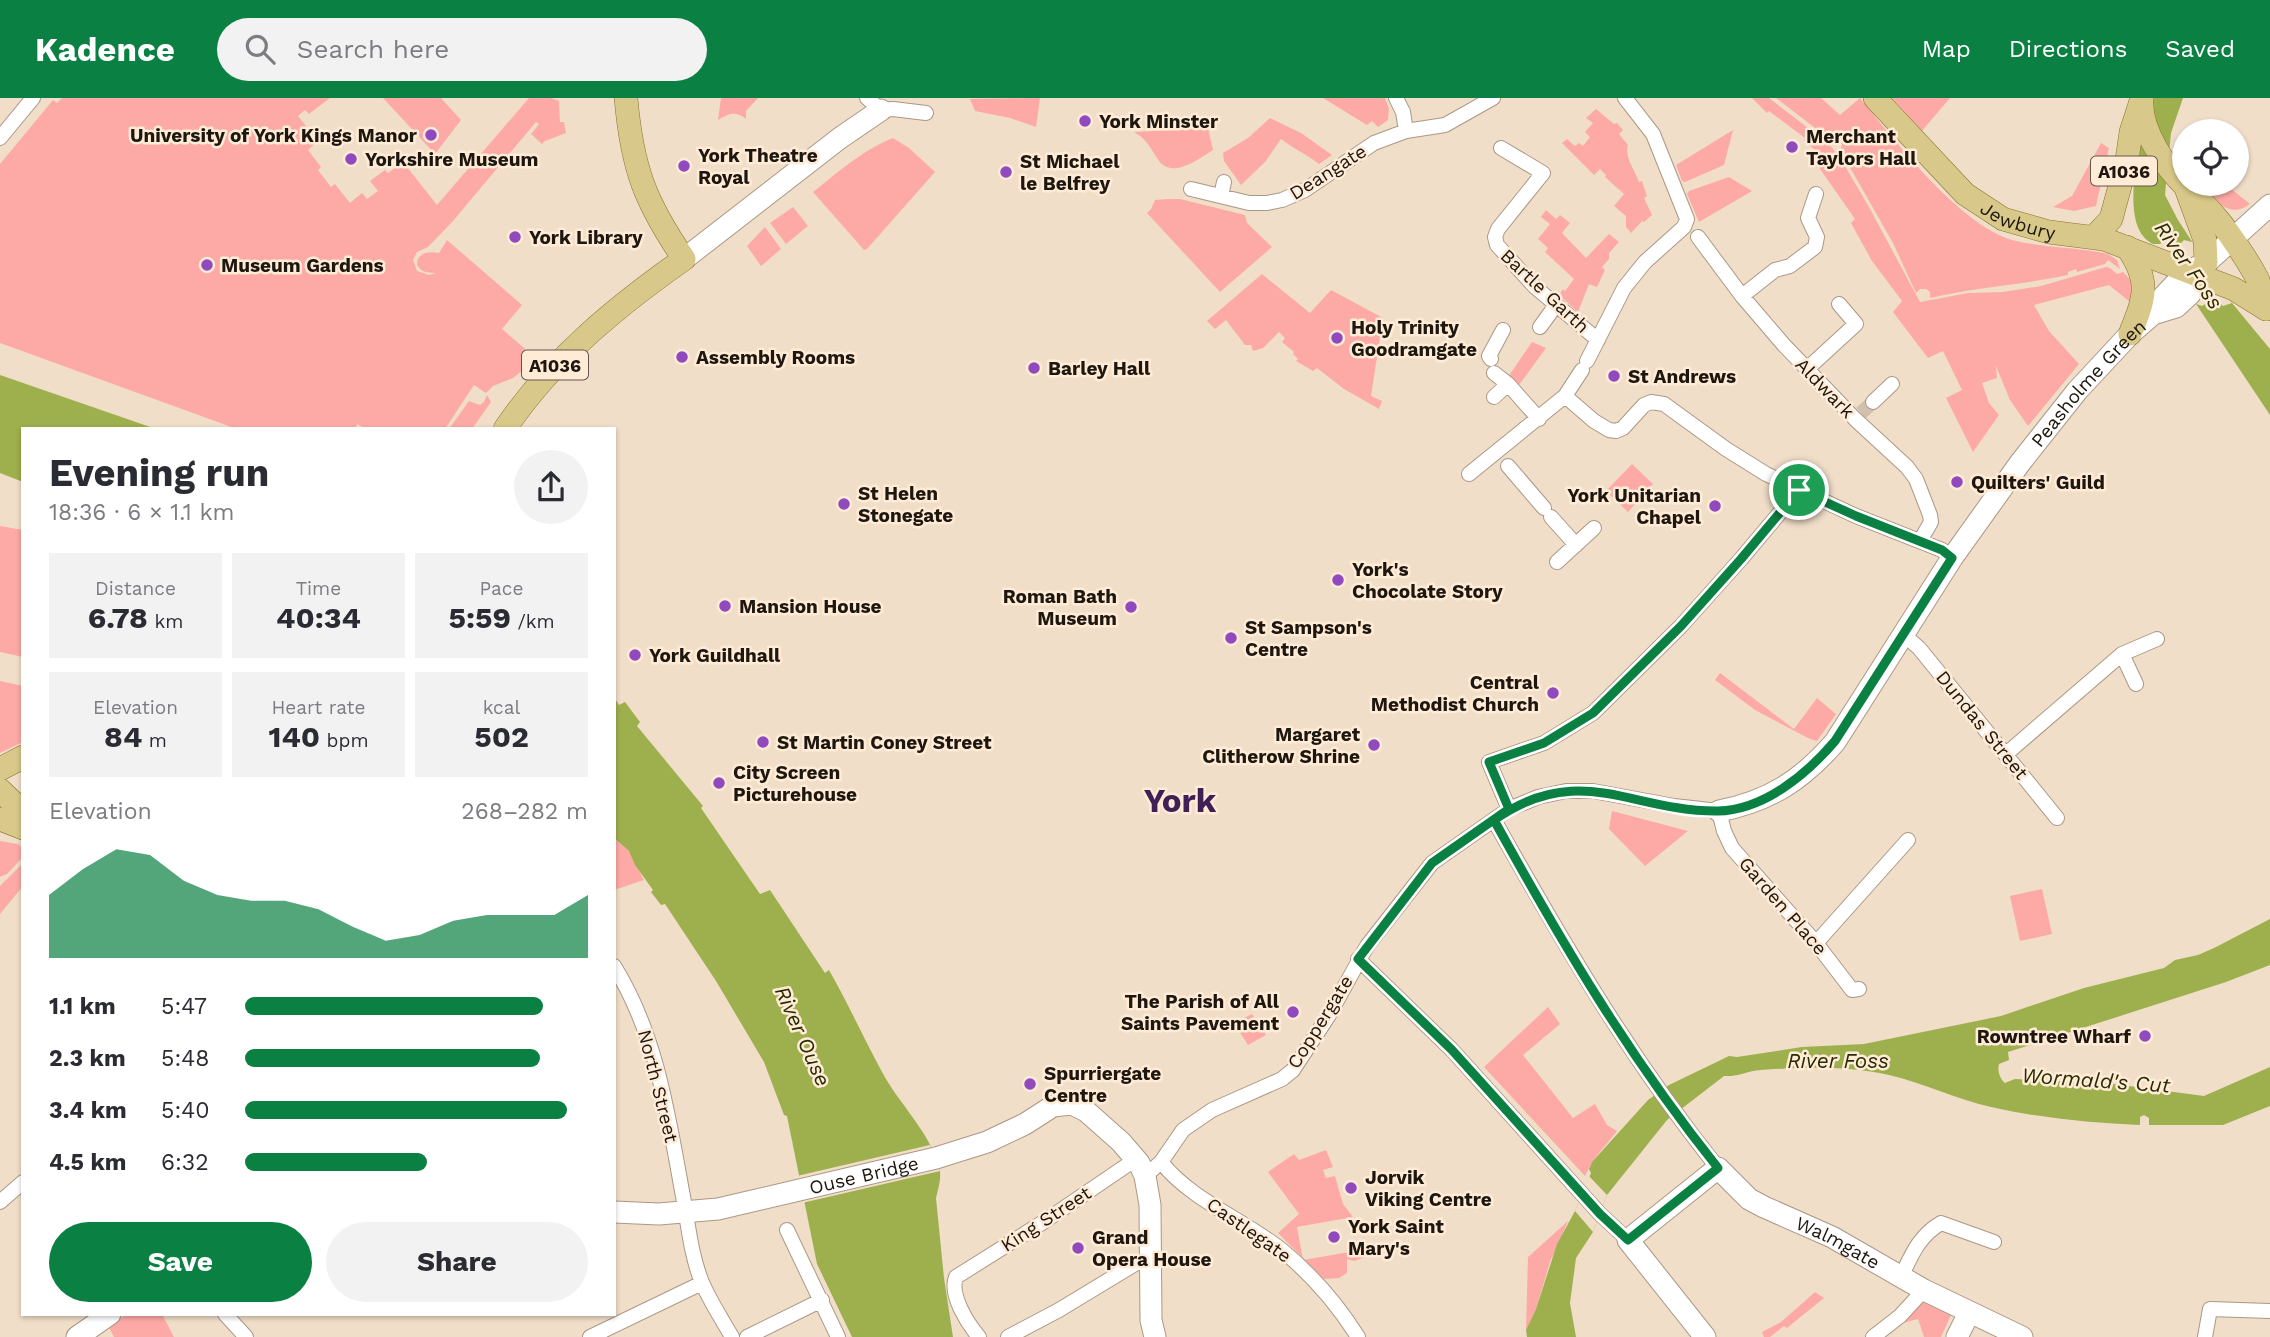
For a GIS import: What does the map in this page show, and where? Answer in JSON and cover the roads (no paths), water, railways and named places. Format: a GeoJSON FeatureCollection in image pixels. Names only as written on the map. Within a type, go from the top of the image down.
{"type":"FeatureCollection","features":[{"type":"Feature","properties":{"kind":"main road"},"geometry":{"type":"LineString","coordinates":[[626,98],[629,136],[638,176],[657,217],[684,259]]}},
{"type":"Feature","properties":{"kind":"main road","name":"Jewbury"},"geometry":{"type":"LineString","coordinates":[[1875,98],[1965,194],[2003,219],[2049,232],[2094,237],[2127,247],[2193,276]]}},
{"type":"Feature","properties":{"kind":"main road","name":"A1036"},"geometry":{"type":"LineString","coordinates":[[2094,237],[2111,219],[2142,98]]}},
{"type":"Feature","properties":{"kind":"main road","name":"A1036"},"geometry":{"type":"LineString","coordinates":[[2142,98],[2146,124],[2172,171]]}},
{"type":"Feature","properties":{"kind":"main road"},"geometry":{"type":"LineString","coordinates":[[2189,196],[2205,240],[2193,276]]}},
{"type":"Feature","properties":{"kind":"main road","name":"A1036"},"geometry":{"type":"LineString","coordinates":[[2195,196],[2216,216],[2258,280],[2268,312]]}},
{"type":"Feature","properties":{"kind":"main road"},"geometry":{"type":"LineString","coordinates":[[2127,247],[2141,273],[2144,286],[2144,299],[2130,334]]}},
{"type":"Feature","properties":{"kind":"main road","name":"A1036"},"geometry":{"type":"LineString","coordinates":[[506,427],[531,391],[564,356],[684,259]]}},
{"type":"Feature","properties":{"kind":"main road","name":"A1036"},"geometry":{"type":"LineString","coordinates":[[2193,276],[2234,289],[2268,312]]}},
{"type":"Feature","properties":{"kind":"main road"},"geometry":{"type":"LineString","coordinates":[[0,769],[21,758]]}},
{"type":"Feature","properties":{"kind":"main road"},"geometry":{"type":"LineString","coordinates":[[0,790],[21,810]]}},
{"type":"Feature","properties":{"kind":"main road"},"geometry":{"type":"LineString","coordinates":[[0,819],[21,827]]}},
{"type":"Feature","properties":{"kind":"street"},"geometry":{"type":"LineString","coordinates":[[0,138],[33,98]]}},
{"type":"Feature","properties":{"kind":"street"},"geometry":{"type":"LineString","coordinates":[[1396,98],[1403,112],[1406,131]]}},
{"type":"Feature","properties":{"kind":"street","name":"Deangate"},"geometry":{"type":"LineString","coordinates":[[1191,190],[1223,189],[1249,203],[1267,204],[1282,200],[1305,190],[1365,147],[1406,131],[1433,129],[1457,120],[1493,98]]}},
{"type":"Feature","properties":{"kind":"street"},"geometry":{"type":"LineString","coordinates":[[1469,474],[1502,459],[1539,419],[1565,396],[1585,365],[1624,288],[1644,262],[1684,227],[1687,219],[1653,134],[1625,98]]}},
{"type":"Feature","properties":{"kind":"street"},"geometry":{"type":"LineString","coordinates":[[684,259],[840,138],[874,104],[910,104],[926,113]]}},
{"type":"Feature","properties":{"kind":"street","name":"Bartle Garth"},"geometry":{"type":"LineString","coordinates":[[1501,148],[1543,173],[1498,229],[1495,237],[1497,245],[1535,287],[1598,340]]}},
{"type":"Feature","properties":{"kind":"street"},"geometry":{"type":"LineString","coordinates":[[1742,296],[1775,270],[1790,266],[1815,247],[1817,237],[1808,218],[1816,194]]}},
{"type":"Feature","properties":{"kind":"street","name":"Peasholme Green"},"geometry":{"type":"LineString","coordinates":[[1719,811],[1761,800],[1791,784],[1815,764],[1835,741],[1952,558],[1997,493],[2057,415],[2130,334],[2153,314],[2161,299],[2193,276],[2270,205]]}},
{"type":"Feature","properties":{"kind":"street","name":"Aldwark"},"geometry":{"type":"LineString","coordinates":[[1698,237],[1742,296],[1807,369],[1858,416],[1916,479],[1931,522],[1920,541]]}},
{"type":"Feature","properties":{"kind":"street"},"geometry":{"type":"LineString","coordinates":[[1807,369],[1856,324],[1839,304]]}},
{"type":"Feature","properties":{"kind":"street"},"geometry":{"type":"LineString","coordinates":[[1540,327],[1556,305]]}},
{"type":"Feature","properties":{"kind":"street"},"geometry":{"type":"LineString","coordinates":[[1503,330],[1489,356],[1493,366],[1539,419]]}},
{"type":"Feature","properties":{"kind":"street"},"geometry":{"type":"LineString","coordinates":[[1494,397],[1508,384]]}},
{"type":"Feature","properties":{"kind":"street"},"geometry":{"type":"LineString","coordinates":[[1873,401],[1892,384]]}},
{"type":"Feature","properties":{"kind":"street"},"geometry":{"type":"LineString","coordinates":[[1565,396],[1594,421],[1616,431],[1623,428],[1651,401],[1664,404],[1766,474],[1856,516],[1942,550],[1952,558]]}},
{"type":"Feature","properties":{"kind":"street"},"geometry":{"type":"LineString","coordinates":[[1502,459],[1576,545]]}},
{"type":"Feature","properties":{"kind":"street"},"geometry":{"type":"LineString","coordinates":[[1509,809],[1489,762],[1544,743],[1593,713],[1681,626],[1799,490]]}},
{"type":"Feature","properties":{"kind":"street"},"geometry":{"type":"LineString","coordinates":[[1557,562],[1594,528]]}},
{"type":"Feature","properties":{"kind":"street","name":"Dundas Street"},"geometry":{"type":"LineString","coordinates":[[1904,635],[1919,648],[2057,818]]}},
{"type":"Feature","properties":{"kind":"street"},"geometry":{"type":"LineString","coordinates":[[2006,754],[2122,654],[2157,639]]}},
{"type":"Feature","properties":{"kind":"street"},"geometry":{"type":"LineString","coordinates":[[2122,654],[2136,684]]}},
{"type":"Feature","properties":{"kind":"street","name":"Coppergate"},"geometry":{"type":"LineString","coordinates":[[1147,1165],[1183,1129],[1212,1110],[1282,1079],[1293,1070],[1329,1015],[1358,959],[1432,863],[1509,809],[1538,797],[1566,791],[1593,791],[1674,806],[1719,811]]}},
{"type":"Feature","properties":{"kind":"street","name":"Garden Place"},"geometry":{"type":"LineString","coordinates":[[1719,811],[1732,848],[1816,943],[1852,990],[1859,989]]}},
{"type":"Feature","properties":{"kind":"street","name":"Walmgate"},"geometry":{"type":"LineString","coordinates":[[1494,820],[1586,981],[1657,1090],[1718,1168],[1756,1203],[1832,1237],[1924,1290],[2022,1337]]}},
{"type":"Feature","properties":{"kind":"street"},"geometry":{"type":"LineString","coordinates":[[1816,943],[1908,840]]}},
{"type":"Feature","properties":{"kind":"street"},"geometry":{"type":"LineString","coordinates":[[1358,959],[1452,1050],[1600,1214],[1628,1240],[1705,1337]]}},
{"type":"Feature","properties":{"kind":"street","name":"North Street"},"geometry":{"type":"LineString","coordinates":[[616,968],[650,1043],[671,1135],[692,1251],[702,1283],[732,1337]]}},
{"type":"Feature","properties":{"kind":"street","name":"Ouse Bridge"},"geometry":{"type":"LineString","coordinates":[[616,1212],[686,1213],[718,1209],[936,1158],[987,1142],[1025,1124],[1053,1106],[1067,1104],[1079,1107],[1147,1165]]}},
{"type":"Feature","properties":{"kind":"street"},"geometry":{"type":"LineString","coordinates":[[1147,1165],[1151,1320],[1155,1337]]}},
{"type":"Feature","properties":{"kind":"street","name":"King Street"},"geometry":{"type":"LineString","coordinates":[[979,1337],[965,1321],[953,1283],[956,1277],[1045,1221],[1147,1165]]}},
{"type":"Feature","properties":{"kind":"street","name":"Castlegate"},"geometry":{"type":"LineString","coordinates":[[1147,1165],[1200,1195],[1283,1251],[1325,1290],[1359,1337]]}},
{"type":"Feature","properties":{"kind":"street"},"geometry":{"type":"LineString","coordinates":[[1628,1240],[1718,1168]]}},
{"type":"Feature","properties":{"kind":"street"},"geometry":{"type":"LineString","coordinates":[[0,1202],[21,1184]]}},
{"type":"Feature","properties":{"kind":"street"},"geometry":{"type":"LineString","coordinates":[[1901,1277],[1917,1243],[1929,1230],[1941,1223],[1994,1242]]}},
{"type":"Feature","properties":{"kind":"street"},"geometry":{"type":"LineString","coordinates":[[787,1230],[838,1337]]}},
{"type":"Feature","properties":{"kind":"street"},"geometry":{"type":"LineString","coordinates":[[1008,1337],[1135,1264],[1150,1260]]}},
{"type":"Feature","properties":{"kind":"street"},"geometry":{"type":"LineString","coordinates":[[590,1337],[702,1283]]}},
{"type":"Feature","properties":{"kind":"street"},"geometry":{"type":"LineString","coordinates":[[1873,1337],[1900,1316],[1924,1290]]}},
{"type":"Feature","properties":{"kind":"street"},"geometry":{"type":"LineString","coordinates":[[747,1337],[822,1300]]}},
{"type":"Feature","properties":{"kind":"street"},"geometry":{"type":"LineString","coordinates":[[2204,1337],[2210,1308],[2270,1311]]}},
{"type":"Feature","properties":{"kind":"street"},"geometry":{"type":"LineString","coordinates":[[1957,1337],[1969,1313]]}},
{"type":"Feature","properties":{"kind":"street"},"geometry":{"type":"LineString","coordinates":[[77,1337],[107,1316]]}},
{"type":"Feature","properties":{"kind":"street"},"geometry":{"type":"LineString","coordinates":[[227,1316],[246,1337]]}},
{"type":"Feature","properties":{"kind":"water","name":"River Foss"},"geometry":{"type":"Polygon","coordinates":[[[2151,98],[2183,98],[2176,119],[2172,119],[2165,195],[2178,220],[2232,303],[2270,349],[2270,415],[2196,304],[2153,244],[2141,234],[2135,218],[2133,198],[2138,154],[2151,98]]]}},
{"type":"Feature","properties":{"kind":"water"},"geometry":{"type":"Polygon","coordinates":[[[0,375],[150,427],[21,427],[21,481],[0,473],[0,375]]]}},
{"type":"Feature","properties":{"kind":"water","name":"River Ouse"},"geometry":{"type":"Polygon","coordinates":[[[616,700],[619,705],[625,702],[640,722],[637,726],[703,806],[701,808],[760,894],[770,890],[825,973],[829,970],[874,1058],[930,1145],[940,1172],[936,1198],[953,1337],[852,1337],[817,1264],[787,1116],[784,1115],[764,1062],[716,981],[665,904],[661,905],[651,892],[653,890],[635,865],[629,851],[616,840],[616,700]]]}},
{"type":"Feature","properties":{"kind":"water","name":"River Foss"},"geometry":{"type":"Polygon","coordinates":[[[2270,919],[2270,965],[2226,982],[2008,1052],[2009,1060],[1999,1064],[1998,1069],[2005,1083],[2015,1079],[2114,1084],[2204,1096],[2270,1067],[2270,1106],[2223,1125],[2149,1125],[2149,1118],[2144,1115],[2140,1117],[2140,1125],[2121,1124],[2009,1111],[1978,1104],[1902,1078],[1857,1070],[1793,1068],[1724,1076],[1667,1120],[1607,1195],[1593,1232],[1576,1258],[1570,1303],[1576,1337],[1527,1337],[1526,1330],[1536,1309],[1557,1244],[1575,1211],[1591,1173],[1589,1169],[1592,1162],[1648,1100],[1669,1085],[1729,1056],[1802,1047],[1864,1044],[2001,1016],[2084,988],[2164,968],[2175,960],[2214,948],[2270,919]]]}},
{"type":"Feature","properties":{"kind":"tunnel"},"geometry":{"type":"LineString","coordinates":[[1861,413],[1873,402]]}},
{"type":"Feature","properties":{"kind":"place","name":"York Minster"},"geometry":{"type":"Point","coordinates":[1085,121]}},
{"type":"Feature","properties":{"kind":"place","name":"University of York Kings Manor"},"geometry":{"type":"Point","coordinates":[431,135]}},
{"type":"Feature","properties":{"kind":"place","name":"Merchant Taylors Hall"},"geometry":{"type":"Point","coordinates":[1792,147]}},
{"type":"Feature","properties":{"kind":"place","name":"Yorkshire Museum"},"geometry":{"type":"Point","coordinates":[351,159]}},
{"type":"Feature","properties":{"kind":"place","name":"York Theatre Royal"},"geometry":{"type":"Point","coordinates":[684,166]}},
{"type":"Feature","properties":{"kind":"place","name":"St Michael le Belfrey"},"geometry":{"type":"Point","coordinates":[1006,172]}},
{"type":"Feature","properties":{"kind":"place","name":"York Library"},"geometry":{"type":"Point","coordinates":[515,237]}},
{"type":"Feature","properties":{"kind":"place","name":"Museum Gardens"},"geometry":{"type":"Point","coordinates":[207,265]}},
{"type":"Feature","properties":{"kind":"place","name":"Holy Trinity Goodramgate"},"geometry":{"type":"Point","coordinates":[1337,338]}},
{"type":"Feature","properties":{"kind":"place","name":"Assembly Rooms"},"geometry":{"type":"Point","coordinates":[682,357]}},
{"type":"Feature","properties":{"kind":"place","name":"Barley Hall"},"geometry":{"type":"Point","coordinates":[1034,368]}},
{"type":"Feature","properties":{"kind":"place","name":"St Andrews"},"geometry":{"type":"Point","coordinates":[1614,376]}},
{"type":"Feature","properties":{"kind":"place","name":"Quilters' Guild"},"geometry":{"type":"Point","coordinates":[1957,482]}},
{"type":"Feature","properties":{"kind":"place","name":"St Helen Stonegate"},"geometry":{"type":"Point","coordinates":[844,504]}},
{"type":"Feature","properties":{"kind":"place","name":"York Unitarian Chapel"},"geometry":{"type":"Point","coordinates":[1715,506]}},
{"type":"Feature","properties":{"kind":"place","name":"York's Chocolate Story"},"geometry":{"type":"Point","coordinates":[1338,580]}},
{"type":"Feature","properties":{"kind":"place","name":"Mansion House"},"geometry":{"type":"Point","coordinates":[725,606]}},
{"type":"Feature","properties":{"kind":"place","name":"Roman Bath Museum"},"geometry":{"type":"Point","coordinates":[1131,607]}},
{"type":"Feature","properties":{"kind":"place","name":"St Sampson's Centre"},"geometry":{"type":"Point","coordinates":[1231,638]}},
{"type":"Feature","properties":{"kind":"place","name":"York Guildhall"},"geometry":{"type":"Point","coordinates":[635,655]}},
{"type":"Feature","properties":{"kind":"place","name":"Central Methodist Church"},"geometry":{"type":"Point","coordinates":[1553,693]}},
{"type":"Feature","properties":{"kind":"place","name":"St Martin Coney Street"},"geometry":{"type":"Point","coordinates":[763,742]}},
{"type":"Feature","properties":{"kind":"place","name":"Margaret Clitherow Shrine"},"geometry":{"type":"Point","coordinates":[1374,745]}},
{"type":"Feature","properties":{"kind":"place","name":"City Screen Picturehouse"},"geometry":{"type":"Point","coordinates":[719,783]}},
{"type":"Feature","properties":{"kind":"place","name":"The Parish of All Saints Pavement"},"geometry":{"type":"Point","coordinates":[1293,1012]}},
{"type":"Feature","properties":{"kind":"place","name":"Rowntree Wharf"},"geometry":{"type":"Point","coordinates":[2145,1036]}},
{"type":"Feature","properties":{"kind":"place","name":"Spurriergate Centre"},"geometry":{"type":"Point","coordinates":[1030,1084]}},
{"type":"Feature","properties":{"kind":"place","name":"Jorvik Viking Centre"},"geometry":{"type":"Point","coordinates":[1351,1188]}},
{"type":"Feature","properties":{"kind":"place","name":"York Saint Mary's"},"geometry":{"type":"Point","coordinates":[1334,1237]}},
{"type":"Feature","properties":{"kind":"place","name":"Grand Opera House"},"geometry":{"type":"Point","coordinates":[1078,1248]}},
{"type":"Feature","properties":{"kind":"district","name":"York"},"geometry":{"type":"Point","coordinates":[1180,800]}},
{"type":"Feature","properties":{"kind":"water label","name":"Wormald's Cut"},"geometry":{"type":"Point","coordinates":[2096,1080]}}]}
